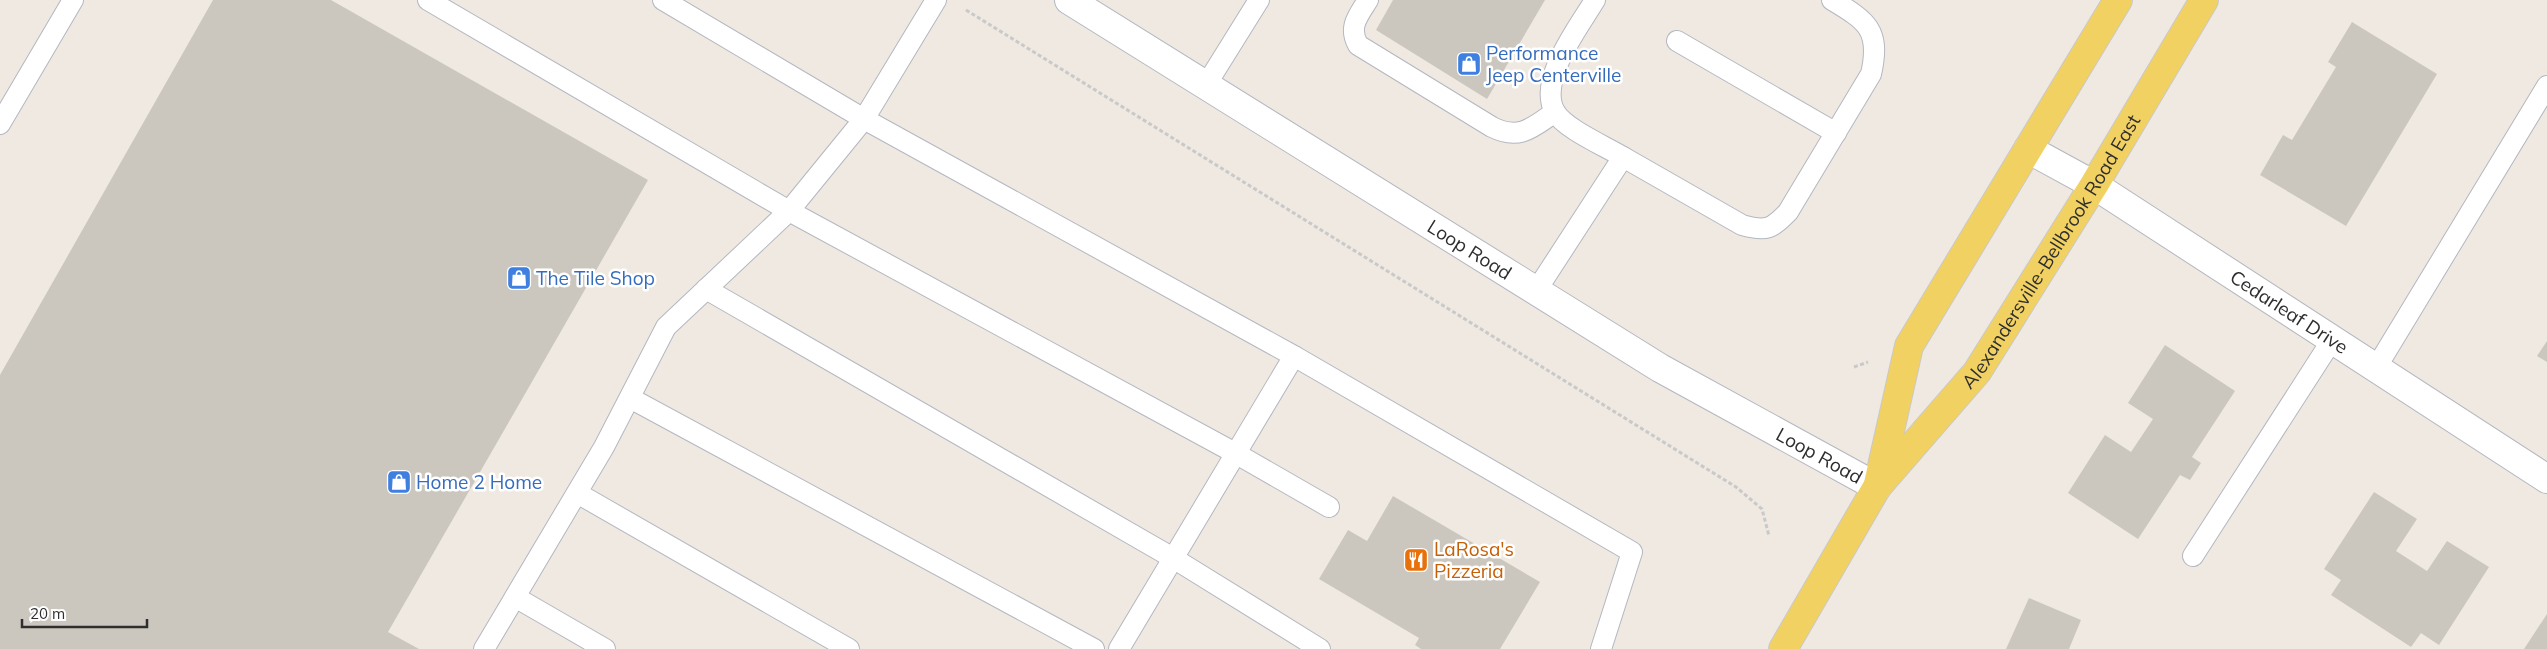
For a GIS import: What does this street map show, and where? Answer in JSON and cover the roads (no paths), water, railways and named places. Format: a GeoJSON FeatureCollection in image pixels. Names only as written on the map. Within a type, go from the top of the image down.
{"type":"FeatureCollection","features":[{"type":"Feature","properties":{"kind":"main road","name":"Alexandersville-Bellbrook Road East"},"geometry":{"type":"LineString","coordinates":[[1877,488],[1909,346],[2118,0]]}},
{"type":"Feature","properties":{"kind":"main road","name":"Alexandersville-Bellbrook Road East"},"geometry":{"type":"LineString","coordinates":[[1783,649],[1877,488],[1977,372],[2094,186],[2204,0]]}},
{"type":"Feature","properties":{"kind":"street","name":"Loop Road"},"geometry":{"type":"LineString","coordinates":[[1069,0],[1660,368],[1877,488]]}},
{"type":"Feature","properties":{"kind":"street","name":"Cedarleaf Drive"},"geometry":{"type":"LineString","coordinates":[[2028,149],[2094,186],[2547,479]]}},
{"type":"Feature","properties":{"kind":"lane"},"geometry":{"type":"LineString","coordinates":[[0,124],[73,0]]}},
{"type":"Feature","properties":{"kind":"lane"},"geometry":{"type":"LineString","coordinates":[[428,0],[789,210],[1235,453],[1329,507]]}},
{"type":"Feature","properties":{"kind":"lane"},"geometry":{"type":"LineString","coordinates":[[663,0],[864,119],[1294,356],[1632,552],[1601,649]]}},
{"type":"Feature","properties":{"kind":"lane"},"geometry":{"type":"LineString","coordinates":[[484,649],[604,448],[666,327],[789,210],[864,119],[936,0]]}},
{"type":"Feature","properties":{"kind":"lane"},"geometry":{"type":"LineString","coordinates":[[1206,85],[1259,0]]}},
{"type":"Feature","properties":{"kind":"lane"},"geometry":{"type":"LineString","coordinates":[[1368,0],[1353,26],[1353,36],[1358,45],[1492,127],[1503,133],[1527,131],[1555,112]]}},
{"type":"Feature","properties":{"kind":"lane"},"geometry":{"type":"LineString","coordinates":[[1595,0],[1556,66],[1550,84],[1555,112],[1566,123],[1622,157],[1742,225],[1760,230],[1775,225],[1788,212],[1871,74],[1875,54],[1872,34],[1861,17],[1832,0]]}},
{"type":"Feature","properties":{"kind":"lane"},"geometry":{"type":"LineString","coordinates":[[1677,41],[1836,133]]}},
{"type":"Feature","properties":{"kind":"lane"},"geometry":{"type":"LineString","coordinates":[[2376,368],[2547,86]]}},
{"type":"Feature","properties":{"kind":"lane"},"geometry":{"type":"LineString","coordinates":[[1536,291],[1622,157]]}},
{"type":"Feature","properties":{"kind":"lane"},"geometry":{"type":"LineString","coordinates":[[706,290],[1173,558],[1320,649]]}},
{"type":"Feature","properties":{"kind":"lane"},"geometry":{"type":"LineString","coordinates":[[2193,556],[2332,340]]}},
{"type":"Feature","properties":{"kind":"lane"},"geometry":{"type":"LineString","coordinates":[[1119,649],[1294,356]]}},
{"type":"Feature","properties":{"kind":"lane"},"geometry":{"type":"LineString","coordinates":[[630,398],[1094,649]]}},
{"type":"Feature","properties":{"kind":"lane"},"geometry":{"type":"LineString","coordinates":[[577,493],[849,649]]}},
{"type":"Feature","properties":{"kind":"lane"},"geometry":{"type":"LineString","coordinates":[[515,597],[605,649]]}},
{"type":"Feature","properties":{"kind":"place","name":"Performance Jeep Centerville"},"geometry":{"type":"Point","coordinates":[1469,64]}},
{"type":"Feature","properties":{"kind":"place","name":"The Tile Shop"},"geometry":{"type":"Point","coordinates":[519,278]}},
{"type":"Feature","properties":{"kind":"place","name":"Home 2 Home"},"geometry":{"type":"Point","coordinates":[399,482]}},
{"type":"Feature","properties":{"kind":"place","name":"LaRosa's Pizzeria"},"geometry":{"type":"Point","coordinates":[1416,560]}}]}
